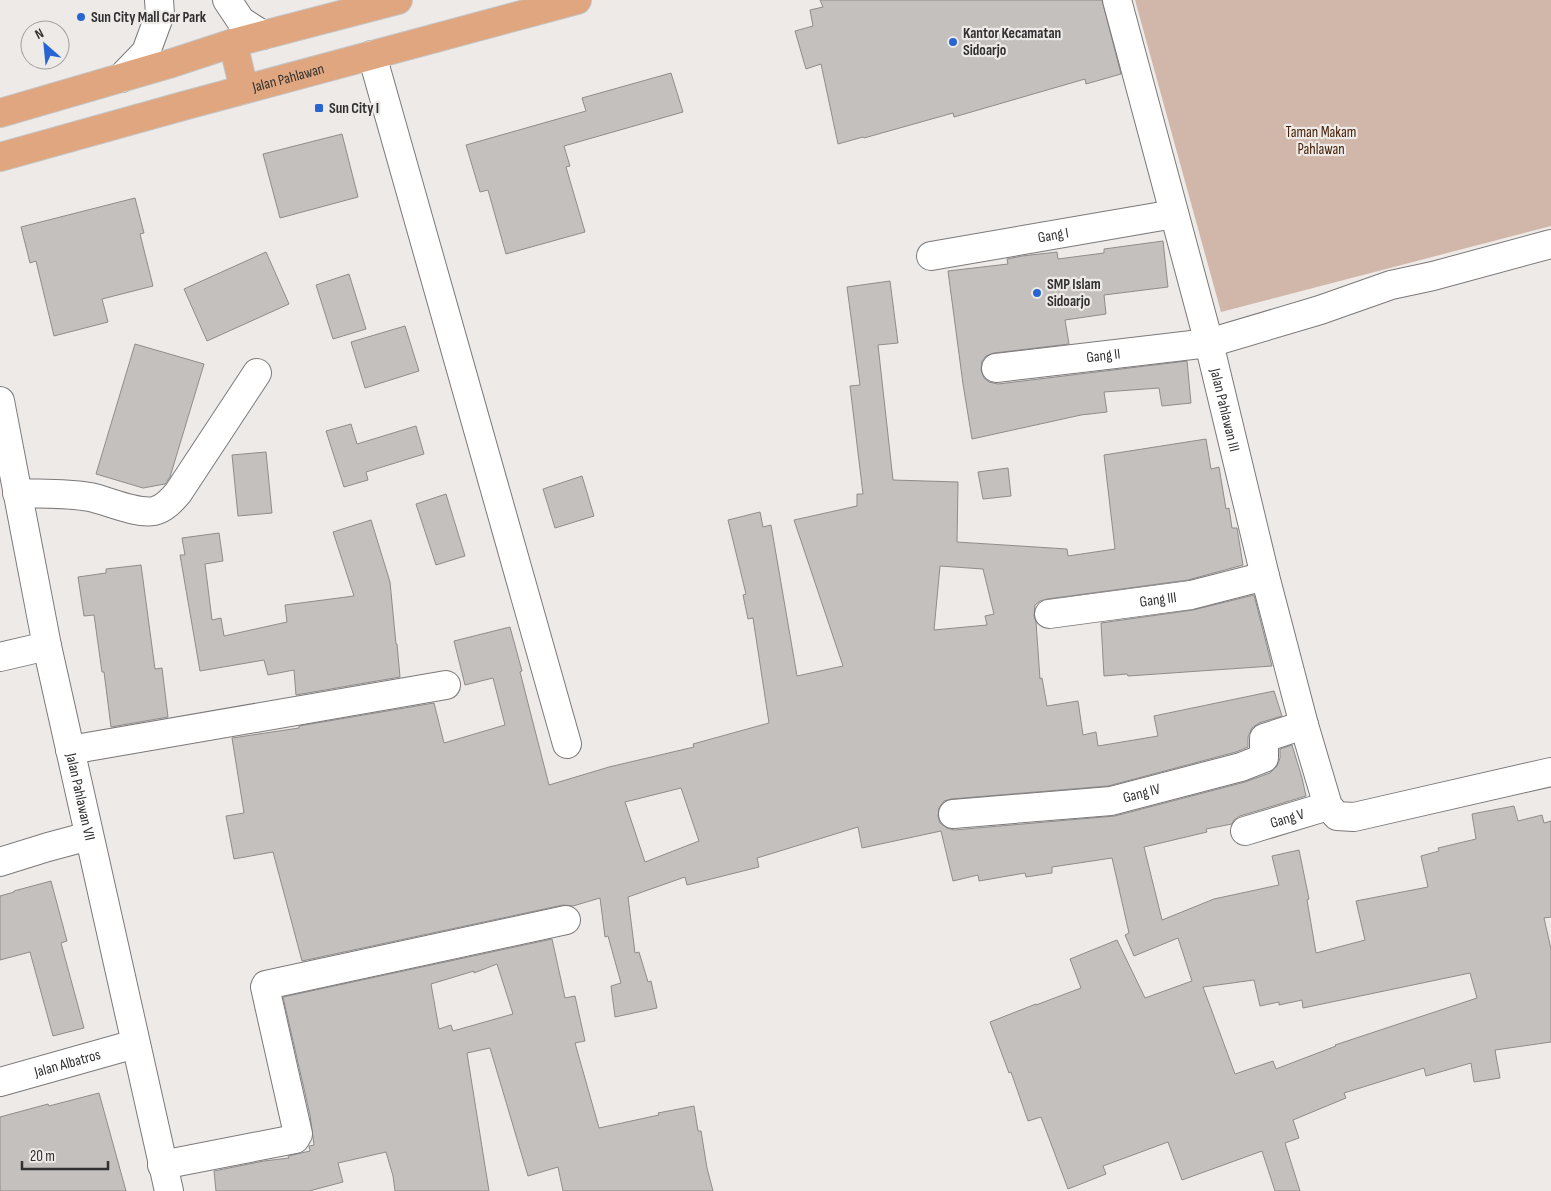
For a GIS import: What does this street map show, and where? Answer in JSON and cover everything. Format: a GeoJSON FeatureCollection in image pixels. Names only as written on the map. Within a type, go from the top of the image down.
{"type":"FeatureCollection","features":[{"type":"Feature","properties":{"kind":"main road"},"geometry":{"type":"LineString","coordinates":[[0,113],[172,63],[233,43],[398,0]]}},
{"type":"Feature","properties":{"kind":"main road","name":"Jalan Pahlawan"},"geometry":{"type":"LineString","coordinates":[[0,157],[244,89],[577,0]]}},
{"type":"Feature","properties":{"kind":"main road"},"geometry":{"type":"LineString","coordinates":[[233,43],[244,89]]}},
{"type":"Feature","properties":{"kind":"main road"},"geometry":{"type":"LineString","coordinates":[[172,63],[183,106]]}},
{"type":"Feature","properties":{"kind":"street"},"geometry":{"type":"LineString","coordinates":[[121,78],[146,52],[160,14],[159,0]]}},
{"type":"Feature","properties":{"kind":"street"},"geometry":{"type":"LineString","coordinates":[[227,0],[241,21],[263,35]]}},
{"type":"Feature","properties":{"kind":"street","name":"Jalan Pahlawan III"},"geometry":{"type":"LineString","coordinates":[[1117,0],[1209,343],[1265,576],[1304,725],[1333,811]]}},
{"type":"Feature","properties":{"kind":"street"},"geometry":{"type":"LineString","coordinates":[[372,55],[567,744]]}},
{"type":"Feature","properties":{"kind":"street","name":"Gang I"},"geometry":{"type":"LineString","coordinates":[[931,256],[1174,214]]}},
{"type":"Feature","properties":{"kind":"street","name":"Gang II"},"geometry":{"type":"LineString","coordinates":[[996,368],[1209,343],[1320,310],[1390,286],[1551,244]]}},
{"type":"Feature","properties":{"kind":"street"},"geometry":{"type":"LineString","coordinates":[[17,493],[74,494],[139,510],[155,511],[164,506],[178,493],[257,372]]}},
{"type":"Feature","properties":{"kind":"street","name":"Jalan Pahlawan VII"},"geometry":{"type":"LineString","coordinates":[[0,402],[3,431],[47,646],[165,1178]]}},
{"type":"Feature","properties":{"kind":"street","name":"Gang III"},"geometry":{"type":"LineString","coordinates":[[1049,614],[1191,595],[1265,576]]}},
{"type":"Feature","properties":{"kind":"street"},"geometry":{"type":"LineString","coordinates":[[0,657],[47,646]]}},
{"type":"Feature","properties":{"kind":"street"},"geometry":{"type":"LineString","coordinates":[[70,750],[446,685]]}},
{"type":"Feature","properties":{"kind":"street","name":"Gang IV"},"geometry":{"type":"LineString","coordinates":[[953,814],[1111,801],[1241,767],[1257,761],[1264,758],[1264,738],[1304,725]]}},
{"type":"Feature","properties":{"kind":"street","name":"Gang V"},"geometry":{"type":"LineString","coordinates":[[1245,831],[1333,811],[1354,817],[1551,772]]}},
{"type":"Feature","properties":{"kind":"street"},"geometry":{"type":"LineString","coordinates":[[0,862],[89,836]]}},
{"type":"Feature","properties":{"kind":"street"},"geometry":{"type":"LineString","coordinates":[[165,1178],[295,1139],[298,1134],[266,985],[566,920]]}},
{"type":"Feature","properties":{"kind":"street","name":"Jalan Albatros"},"geometry":{"type":"LineString","coordinates":[[0,1082],[135,1044]]}},
{"type":"Feature","properties":{"kind":"green space","name":"Taman Makam Pahlawan"},"geometry":{"type":"Polygon","coordinates":[[[1135,0],[1551,0],[1551,226],[1221,312],[1135,0]]]}},
{"type":"Feature","properties":{"kind":"building","name":"Kantor Kecamatan Sidoarjo"},"geometry":{"type":"Polygon","coordinates":[[[820,0],[1102,0],[1121,74],[1086,84],[1085,79],[954,117],[953,113],[838,144],[821,64],[806,69],[795,31],[813,26],[810,10],[823,7],[820,0]]]}},
{"type":"Feature","properties":{"kind":"building"},"geometry":{"type":"Polygon","coordinates":[[[671,73],[683,112],[564,146],[570,166],[566,167],[585,232],[506,254],[488,190],[480,192],[466,145],[586,111],[582,98],[671,73]]]}},
{"type":"Feature","properties":{"kind":"building"},"geometry":{"type":"Polygon","coordinates":[[[342,134],[358,197],[280,218],[263,154],[342,134]]]}},
{"type":"Feature","properties":{"kind":"building"},"geometry":{"type":"Polygon","coordinates":[[[135,198],[144,233],[140,234],[153,286],[102,299],[108,322],[54,336],[36,261],[30,263],[21,227],[135,198]]]}},
{"type":"Feature","properties":{"kind":"building"},"geometry":{"type":"Polygon","coordinates":[[[1163,241],[1168,287],[1104,295],[1106,314],[1065,320],[1069,344],[994,353],[986,356],[982,361],[981,370],[984,378],[989,382],[998,384],[1187,361],[1191,403],[1162,406],[1159,388],[1104,392],[1107,412],[1081,415],[972,439],[948,271],[1008,264],[1007,259],[1022,256],[1057,252],[1058,259],[1104,253],[1104,249],[1163,241]]]}},
{"type":"Feature","properties":{"kind":"building"},"geometry":{"type":"Polygon","coordinates":[[[266,252],[289,304],[207,341],[184,289],[266,252]]]}},
{"type":"Feature","properties":{"kind":"building"},"geometry":{"type":"Polygon","coordinates":[[[349,274],[366,329],[333,339],[316,285],[349,274]]]}},
{"type":"Feature","properties":{"kind":"building"},"geometry":{"type":"Polygon","coordinates":[[[890,281],[898,343],[878,345],[893,480],[958,482],[957,542],[1067,549],[1068,556],[1115,549],[1104,455],[1206,439],[1211,469],[1219,467],[1226,509],[1229,508],[1232,528],[1237,528],[1243,565],[1188,580],[1040,601],[1035,605],[1034,616],[1040,679],[1042,678],[1047,706],[1078,701],[1083,735],[1096,732],[1098,746],[1158,736],[1154,716],[1274,691],[1282,716],[1259,723],[1252,728],[1248,737],[1248,747],[1236,752],[1108,786],[951,799],[944,801],[939,808],[938,816],[940,823],[954,830],[1115,816],[1245,782],[1270,773],[1277,766],[1280,758],[1280,749],[1292,745],[1306,796],[1240,816],[1232,824],[1206,829],[1207,832],[1144,847],[1162,920],[1214,899],[1279,885],[1272,856],[1299,850],[1309,899],[1307,900],[1316,953],[1365,940],[1356,901],[1428,887],[1421,856],[1439,851],[1438,848],[1476,839],[1472,814],[1514,806],[1518,821],[1542,815],[1544,823],[1551,821],[1551,917],[1544,918],[1551,949],[1551,1042],[1495,1050],[1500,1078],[1474,1082],[1471,1063],[1426,1076],[1424,1068],[1344,1093],[1346,1098],[1293,1120],[1299,1138],[1285,1143],[1300,1191],[1275,1191],[1262,1151],[1182,1180],[1168,1142],[1103,1166],[1106,1174],[1068,1189],[1041,1117],[1028,1121],[1011,1072],[1009,1073],[990,1022],[1081,988],[1070,959],[1117,940],[1145,998],[1192,981],[1178,938],[1134,956],[1125,935],[1129,933],[1112,858],[1052,867],[1052,873],[1026,877],[1025,873],[979,881],[978,875],[953,881],[941,831],[862,848],[858,827],[757,858],[759,867],[687,885],[685,877],[628,897],[635,953],[639,952],[648,982],[651,981],[657,1008],[615,1017],[611,986],[621,983],[608,936],[605,937],[600,898],[573,906],[563,905],[302,961],[273,852],[234,859],[226,816],[244,813],[232,738],[299,728],[299,726],[434,703],[444,743],[505,725],[493,678],[465,685],[454,641],[510,627],[549,785],[609,767],[694,747],[693,744],[769,723],[753,618],[748,619],[743,595],[746,594],[728,520],[760,512],[763,527],[771,525],[797,676],[843,666],[794,520],[857,506],[857,494],[863,494],[850,386],[860,385],[847,287],[890,281]],[[940,566],[934,630],[987,625],[985,616],[994,614],[983,569],[940,566]],[[681,788],[625,802],[645,862],[699,841],[681,788]],[[1470,973],[1303,1008],[1302,1000],[1279,1005],[1279,1002],[1260,1006],[1254,980],[1203,987],[1235,1074],[1273,1061],[1276,1069],[1335,1045],[1477,998],[1470,973]]]}},
{"type":"Feature","properties":{"kind":"building"},"geometry":{"type":"Polygon","coordinates":[[[405,326],[419,371],[365,388],[351,342],[405,326]]]}},
{"type":"Feature","properties":{"kind":"building"},"geometry":{"type":"Polygon","coordinates":[[[135,344],[204,364],[170,477],[165,484],[143,488],[96,474],[135,344]]]}},
{"type":"Feature","properties":{"kind":"building"},"geometry":{"type":"Polygon","coordinates":[[[351,424],[357,444],[416,426],[424,454],[366,472],[368,480],[344,487],[326,431],[351,424]]]}},
{"type":"Feature","properties":{"kind":"building"},"geometry":{"type":"Polygon","coordinates":[[[266,452],[272,513],[238,516],[232,455],[266,452]]]}},
{"type":"Feature","properties":{"kind":"building"},"geometry":{"type":"Polygon","coordinates":[[[1008,468],[1011,496],[983,499],[978,472],[1008,468]]]}},
{"type":"Feature","properties":{"kind":"building"},"geometry":{"type":"Polygon","coordinates":[[[582,476],[594,516],[555,528],[543,489],[582,476]]]}},
{"type":"Feature","properties":{"kind":"building"},"geometry":{"type":"Polygon","coordinates":[[[446,494],[465,556],[436,565],[416,504],[446,494]]]}},
{"type":"Feature","properties":{"kind":"building"},"geometry":{"type":"Polygon","coordinates":[[[371,520],[390,582],[400,677],[296,695],[294,670],[268,675],[264,660],[200,671],[180,555],[185,555],[182,538],[219,533],[223,561],[205,564],[212,620],[221,618],[224,636],[287,622],[285,605],[354,596],[333,532],[371,520]]]}},
{"type":"Feature","properties":{"kind":"building"},"geometry":{"type":"Polygon","coordinates":[[[141,565],[155,669],[162,668],[168,717],[111,727],[94,615],[84,616],[78,577],[106,573],[106,569],[141,565]]]}},
{"type":"Feature","properties":{"kind":"building"},"geometry":{"type":"Polygon","coordinates":[[[1254,595],[1272,666],[1104,676],[1101,623],[1193,610],[1254,595]]]}},
{"type":"Feature","properties":{"kind":"building"},"geometry":{"type":"Polygon","coordinates":[[[51,881],[67,941],[61,943],[84,1028],[53,1036],[30,952],[0,960],[0,896],[51,881]]]}},
{"type":"Feature","properties":{"kind":"building"},"geometry":{"type":"Polygon","coordinates":[[[552,939],[565,998],[575,996],[585,1041],[575,1043],[599,1128],[694,1106],[698,1131],[701,1131],[713,1191],[563,1191],[558,1167],[528,1176],[490,1048],[467,1053],[489,1191],[395,1191],[386,1152],[338,1163],[343,1182],[309,1191],[216,1191],[214,1171],[289,1158],[288,1156],[310,1151],[309,1146],[314,1145],[310,1115],[283,997],[552,939]],[[497,964],[474,973],[474,971],[431,984],[439,1029],[451,1025],[453,1031],[513,1014],[497,964]]]}},
{"type":"Feature","properties":{"kind":"building"},"geometry":{"type":"Polygon","coordinates":[[[99,1093],[126,1191],[0,1191],[0,1117],[99,1093]]]}},
{"type":"Feature","properties":{"kind":"place","name":"Sun City Mall Car Park"},"geometry":{"type":"Point","coordinates":[81,17]}},
{"type":"Feature","properties":{"kind":"place","name":"Kantor Kecamatan Sidoarjo"},"geometry":{"type":"Point","coordinates":[953,42]}},
{"type":"Feature","properties":{"kind":"place","name":"Sun City I"},"geometry":{"type":"Point","coordinates":[319,108]}},
{"type":"Feature","properties":{"kind":"place","name":"SMP Islam Sidoarjo"},"geometry":{"type":"Point","coordinates":[1037,293]}}]}
